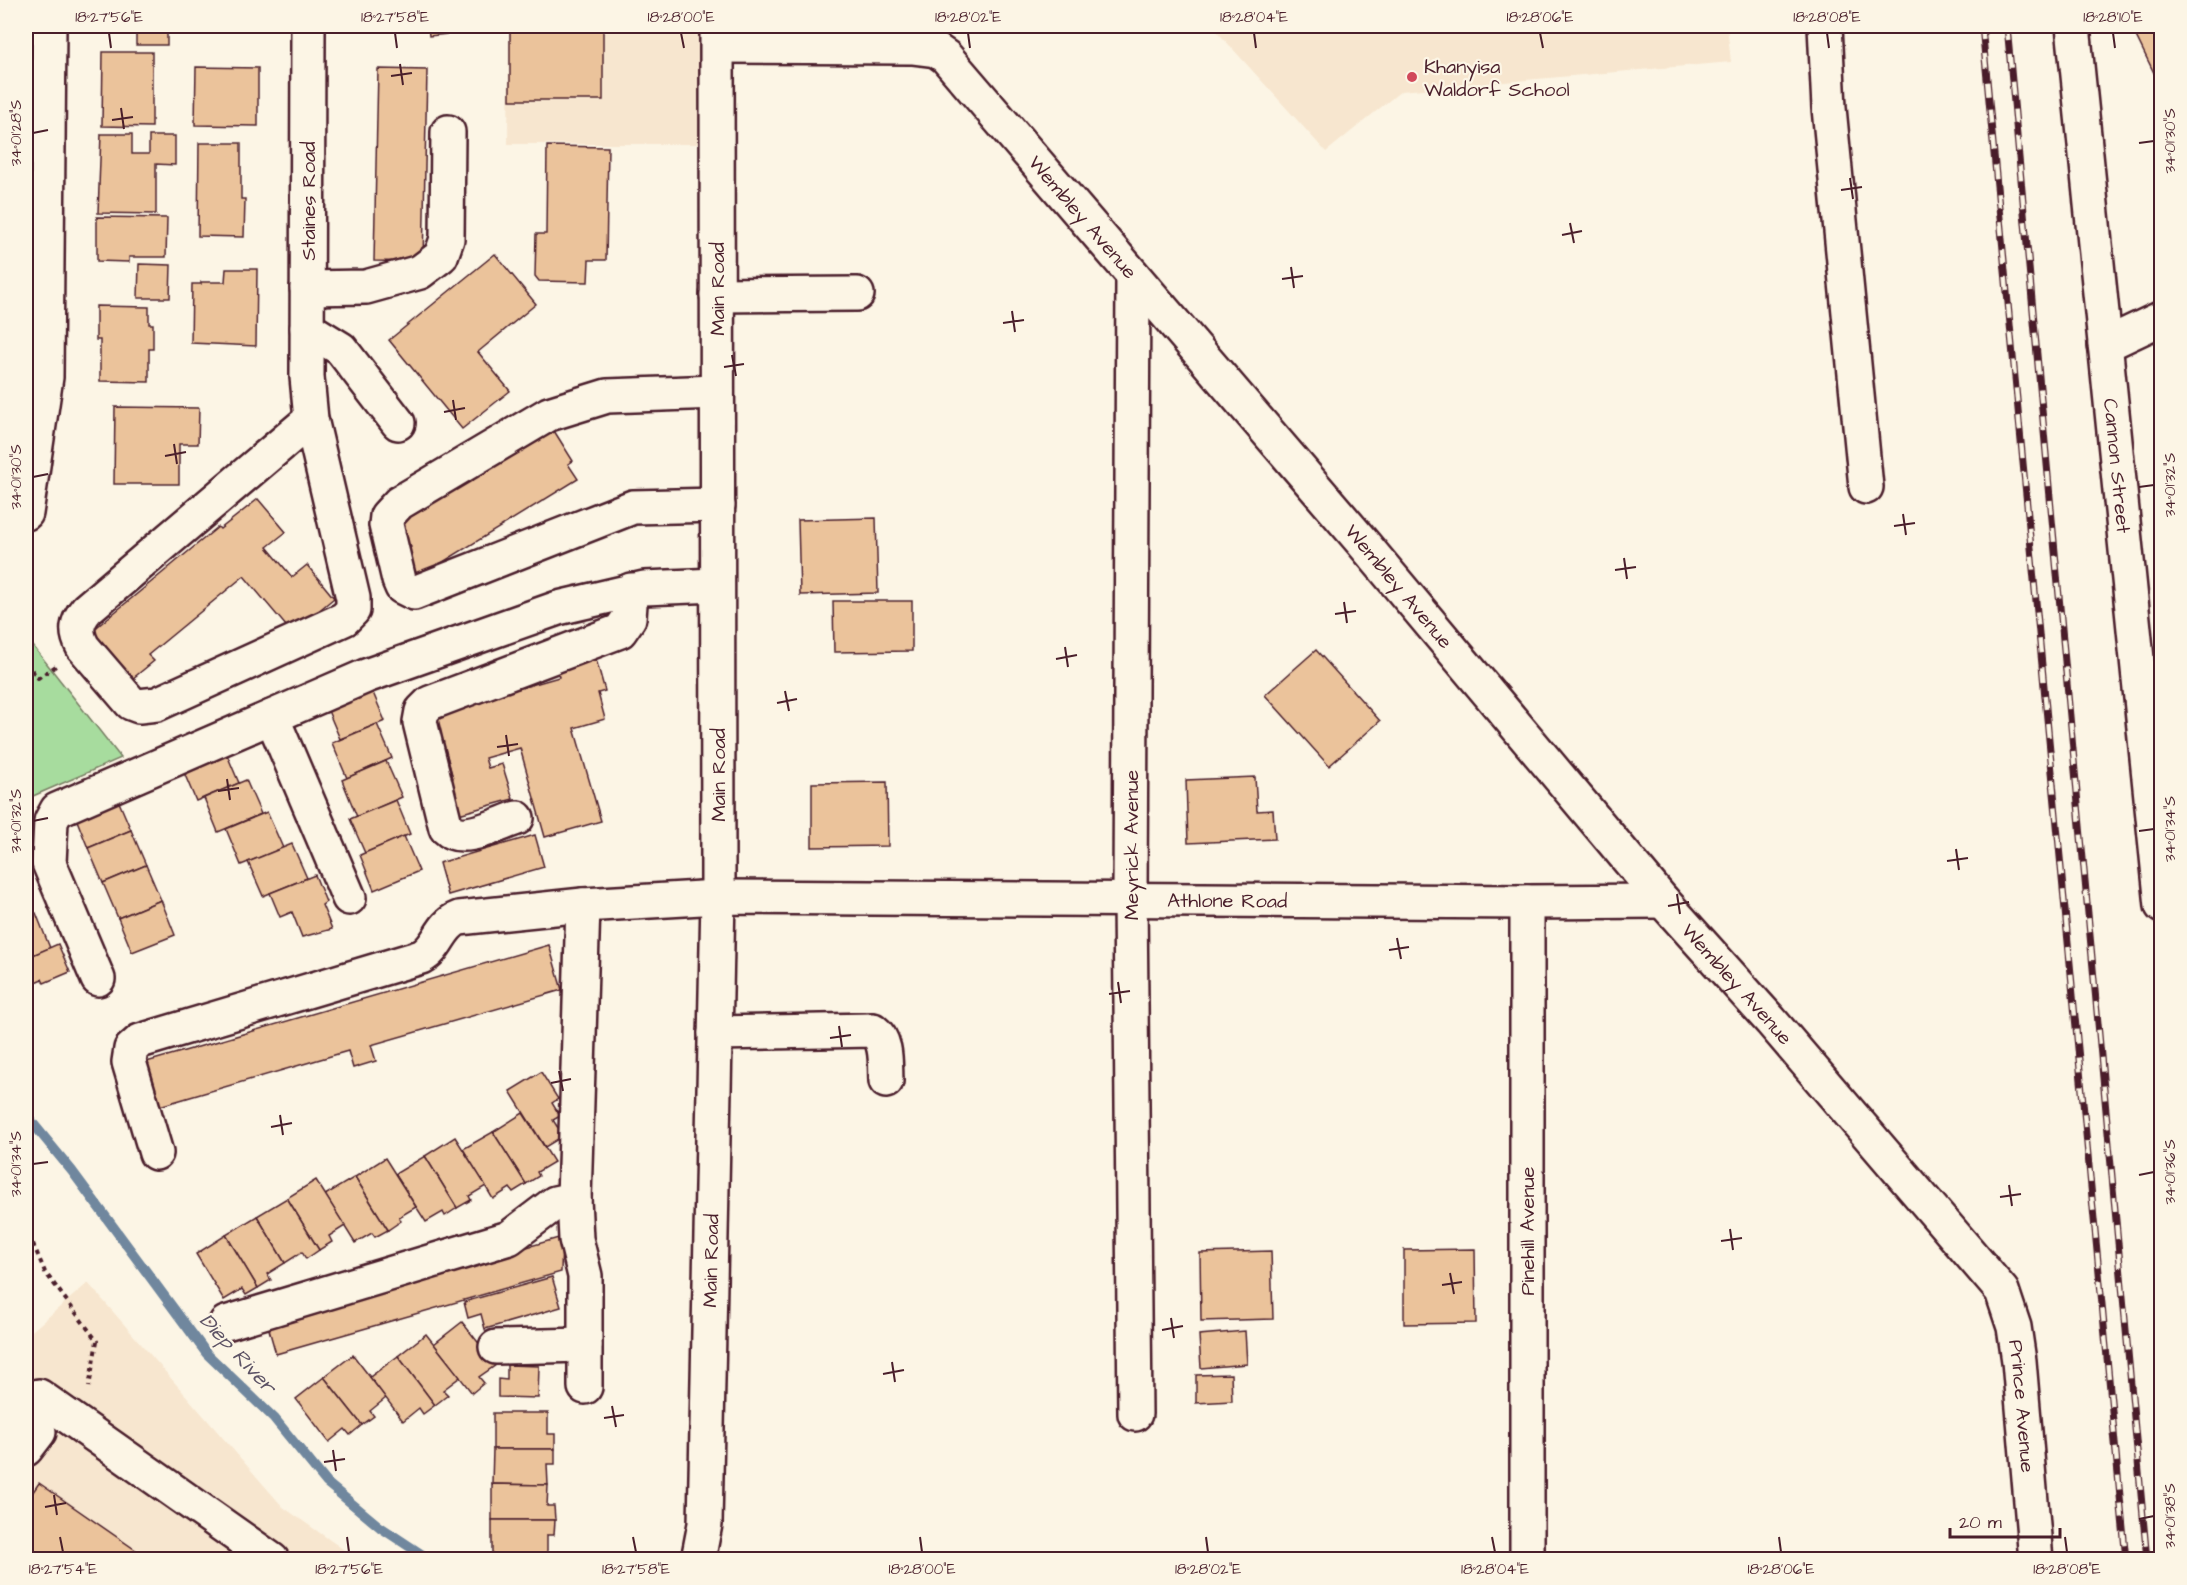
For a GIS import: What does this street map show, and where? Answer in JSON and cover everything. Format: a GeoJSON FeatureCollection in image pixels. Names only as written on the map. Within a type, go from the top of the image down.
{"type":"FeatureCollection","features":[{"type":"Feature","properties":{"kind":"street","name":"Staines Road"},"geometry":{"type":"LineString","coordinates":[[309,26],[307,377],[311,419],[353,598],[350,615],[157,704],[139,706],[131,703],[83,647],[78,638],[77,627],[80,617],[311,419]]}},
{"type":"Feature","properties":{"kind":"street"},"geometry":{"type":"LineString","coordinates":[[1825,26],[1829,108],[1866,487]]}},
{"type":"Feature","properties":{"kind":"street","name":"Cannon Street"},"geometry":{"type":"LineString","coordinates":[[2073,26],[2105,345],[2155,776],[2162,906]]}},
{"type":"Feature","properties":{"kind":"street","name":"Wembley Avenue"},"geometry":{"type":"LineString","coordinates":[[718,36],[912,47],[936,50],[946,57],[1363,543],[1663,901],[1771,1021],[2002,1292]]}},
{"type":"Feature","properties":{"kind":"street","name":"Main Road"},"geometry":{"type":"LineString","coordinates":[[698,1560],[705,1524],[718,897],[718,36]]}},
{"type":"Feature","properties":{"kind":"street"},"geometry":{"type":"LineString","coordinates":[[26,513],[28,477],[46,377],[36,285],[41,45]]}},
{"type":"Feature","properties":{"kind":"street"},"geometry":{"type":"LineString","coordinates":[[307,288],[366,287],[420,272],[441,256],[447,239],[448,132]]}},
{"type":"Feature","properties":{"kind":"street","name":"Meyrick Avenue"},"geometry":{"type":"LineString","coordinates":[[1133,275],[1131,899],[1135,1414]]}},
{"type":"Feature","properties":{"kind":"street"},"geometry":{"type":"LineString","coordinates":[[717,295],[857,294]]}},
{"type":"Feature","properties":{"kind":"street"},"geometry":{"type":"LineString","coordinates":[[2105,345],[2162,318]]}},
{"type":"Feature","properties":{"kind":"street"},"geometry":{"type":"LineString","coordinates":[[307,328],[341,349],[398,423]]}},
{"type":"Feature","properties":{"kind":"street"},"geometry":{"type":"LineString","coordinates":[[717,392],[608,396],[543,416],[399,503],[387,516],[386,525],[399,580],[402,586],[414,593],[638,506],[718,505]]}},
{"type":"Feature","properties":{"kind":"street"},"geometry":{"type":"LineString","coordinates":[[98,979],[49,863],[54,813],[366,676],[558,608],[631,590],[660,586],[717,585]]}},
{"type":"Feature","properties":{"kind":"street"},"geometry":{"type":"LineString","coordinates":[[517,818],[464,834],[451,833],[446,828],[420,722],[422,711],[430,703],[620,631],[629,618],[631,590]]}},
{"type":"Feature","properties":{"kind":"street"},"geometry":{"type":"LineString","coordinates":[[272,717],[350,898]]}},
{"type":"Feature","properties":{"kind":"street","name":"Athlone Road"},"geometry":{"type":"LineString","coordinates":[[156,1153],[129,1062],[131,1049],[140,1041],[421,957],[430,951],[447,925],[459,918],[583,905],[718,897],[1663,901]]}},
{"type":"Feature","properties":{"kind":"street","name":"Pinehill Avenue"},"geometry":{"type":"LineString","coordinates":[[1527,902],[1527,1560]]}},
{"type":"Feature","properties":{"kind":"street"},"geometry":{"type":"LineString","coordinates":[[583,905],[574,1199],[576,1239],[585,1276],[585,1387]]}},
{"type":"Feature","properties":{"kind":"street"},"geometry":{"type":"LineString","coordinates":[[715,1034],[873,1030],[880,1035],[884,1046],[886,1081]]}},
{"type":"Feature","properties":{"kind":"street"},"geometry":{"type":"LineString","coordinates":[[226,1323],[509,1238],[555,1203],[574,1199]]}},
{"type":"Feature","properties":{"kind":"street","name":"Prince Avenue"},"geometry":{"type":"LineString","coordinates":[[2002,1292],[2014,1327],[2019,1361],[2036,1560]]}},
{"type":"Feature","properties":{"kind":"street"},"geometry":{"type":"LineString","coordinates":[[496,1347],[585,1345]]}},
{"type":"Feature","properties":{"kind":"street"},"geometry":{"type":"LineString","coordinates":[[30,1429],[39,1396],[272,1560]]}},
{"type":"Feature","properties":{"kind":"street","name":"Main Road"},"geometry":{"type":"LineString","coordinates":[[705,1524],[712,1560]]}},
{"type":"Feature","properties":{"kind":"path"},"geometry":{"type":"LineString","coordinates":[[26,1227],[45,1272],[97,1341],[88,1395]]}},
{"type":"Feature","properties":{"kind":"shaded area"},"geometry":{"type":"Polygon","coordinates":[[[509,26],[717,26],[717,144],[508,144],[509,26]]]}},
{"type":"Feature","properties":{"kind":"shaded area","name":"Khanyisa Waldorf School"},"geometry":{"type":"Polygon","coordinates":[[[1212,26],[1727,26],[1731,62],[1401,91],[1326,152],[1212,26]]]}},
{"type":"Feature","properties":{"kind":"shaded area"},"geometry":{"type":"Polygon","coordinates":[[[88,1283],[283,1507],[357,1559],[26,1559],[26,1336],[88,1283]]]}},
{"type":"Feature","properties":{"kind":"green space"},"geometry":{"type":"Polygon","coordinates":[[[26,637],[121,758],[26,799],[26,637]]]}},
{"type":"Feature","properties":{"kind":"building"},"geometry":{"type":"Polygon","coordinates":[[[103,26],[156,26],[156,30],[103,30],[103,26]]]}},
{"type":"Feature","properties":{"kind":"building"},"geometry":{"type":"Polygon","coordinates":[[[428,26],[486,26],[486,30],[429,36],[428,26]]]}},
{"type":"Feature","properties":{"kind":"building"},"geometry":{"type":"Polygon","coordinates":[[[510,26],[603,26],[603,100],[510,100],[510,26]]]}},
{"type":"Feature","properties":{"kind":"building"},"geometry":{"type":"Polygon","coordinates":[[[2131,26],[2162,26],[2162,85],[2160,85],[2131,26]]]}},
{"type":"Feature","properties":{"kind":"building"},"geometry":{"type":"Polygon","coordinates":[[[136,30],[167,30],[167,45],[136,45],[136,30]]]}},
{"type":"Feature","properties":{"kind":"building"},"geometry":{"type":"Polygon","coordinates":[[[103,52],[152,52],[152,127],[102,126],[103,52]]]}},
{"type":"Feature","properties":{"kind":"building"},"geometry":{"type":"Polygon","coordinates":[[[196,67],[258,68],[258,126],[195,125],[196,67]]]}},
{"type":"Feature","properties":{"kind":"building"},"geometry":{"type":"Polygon","coordinates":[[[378,69],[427,70],[423,262],[374,261],[378,69]]]}},
{"type":"Feature","properties":{"kind":"building"},"geometry":{"type":"Polygon","coordinates":[[[101,134],[132,134],[132,154],[149,154],[149,136],[175,136],[175,165],[156,164],[156,214],[98,213],[101,134]]]}},
{"type":"Feature","properties":{"kind":"building"},"geometry":{"type":"Polygon","coordinates":[[[199,143],[241,143],[241,199],[245,199],[244,237],[198,236],[199,143]]]}},
{"type":"Feature","properties":{"kind":"building"},"geometry":{"type":"Polygon","coordinates":[[[547,146],[608,147],[606,260],[589,260],[588,282],[539,281],[535,276],[536,234],[546,234],[547,146]]]}},
{"type":"Feature","properties":{"kind":"building"},"geometry":{"type":"Polygon","coordinates":[[[97,217],[167,218],[166,257],[129,257],[129,262],[97,261],[97,217]]]}},
{"type":"Feature","properties":{"kind":"building"},"geometry":{"type":"Polygon","coordinates":[[[495,254],[536,304],[478,352],[510,391],[462,429],[389,340],[495,254]]]}},
{"type":"Feature","properties":{"kind":"building"},"geometry":{"type":"Polygon","coordinates":[[[139,264],[171,265],[170,298],[138,298],[139,264]]]}},
{"type":"Feature","properties":{"kind":"building"},"geometry":{"type":"Polygon","coordinates":[[[226,269],[257,269],[256,346],[191,343],[192,284],[225,282],[226,269]]]}},
{"type":"Feature","properties":{"kind":"building"},"geometry":{"type":"Polygon","coordinates":[[[96,306],[149,307],[149,324],[153,324],[153,349],[149,349],[149,382],[100,381],[100,340],[96,340],[96,306]]]}},
{"type":"Feature","properties":{"kind":"building"},"geometry":{"type":"Polygon","coordinates":[[[115,407],[199,408],[198,444],[179,444],[179,484],[114,484],[115,407]]]}},
{"type":"Feature","properties":{"kind":"building"},"geometry":{"type":"Polygon","coordinates":[[[551,426],[573,461],[568,464],[578,479],[417,578],[402,553],[411,547],[394,522],[551,426]]]}},
{"type":"Feature","properties":{"kind":"building"},"geometry":{"type":"Polygon","coordinates":[[[258,499],[286,532],[267,547],[292,577],[307,565],[334,598],[292,633],[244,576],[148,655],[154,661],[132,679],[92,631],[218,527],[220,529],[258,499]]]}},
{"type":"Feature","properties":{"kind":"building"},"geometry":{"type":"Polygon","coordinates":[[[876,518],[878,593],[800,595],[798,520],[876,518]]]}},
{"type":"Feature","properties":{"kind":"building"},"geometry":{"type":"Polygon","coordinates":[[[833,601],[912,601],[912,651],[834,652],[833,601]]]}},
{"type":"Feature","properties":{"kind":"building"},"geometry":{"type":"Polygon","coordinates":[[[1316,650],[1380,721],[1329,766],[1265,695],[1316,650]]]}},
{"type":"Feature","properties":{"kind":"building"},"geometry":{"type":"Polygon","coordinates":[[[596,659],[605,691],[598,693],[605,719],[574,728],[601,821],[545,837],[520,748],[485,758],[488,768],[502,764],[513,799],[455,815],[445,780],[453,778],[435,713],[559,677],[557,669],[596,659]]]}},
{"type":"Feature","properties":{"kind":"building"},"geometry":{"type":"Polygon","coordinates":[[[371,688],[385,721],[340,739],[326,706],[371,688]]]}},
{"type":"Feature","properties":{"kind":"building"},"geometry":{"type":"Polygon","coordinates":[[[377,724],[392,758],[347,778],[332,743],[377,724]]]}},
{"type":"Feature","properties":{"kind":"building"},"geometry":{"type":"Polygon","coordinates":[[[225,750],[239,783],[196,801],[182,768],[225,750]]]}},
{"type":"Feature","properties":{"kind":"building"},"geometry":{"type":"Polygon","coordinates":[[[386,761],[402,797],[357,817],[342,780],[386,761]]]}},
{"type":"Feature","properties":{"kind":"building"},"geometry":{"type":"Polygon","coordinates":[[[1255,777],[1257,811],[1273,810],[1275,839],[1188,843],[1186,780],[1255,777]]]}},
{"type":"Feature","properties":{"kind":"building"},"geometry":{"type":"Polygon","coordinates":[[[246,780],[261,814],[218,832],[204,798],[246,780]]]}},
{"type":"Feature","properties":{"kind":"building"},"geometry":{"type":"Polygon","coordinates":[[[887,782],[888,846],[812,847],[812,783],[887,782]]]}},
{"type":"Feature","properties":{"kind":"building"},"geometry":{"type":"Polygon","coordinates":[[[116,795],[131,830],[88,848],[74,813],[116,795]]]}},
{"type":"Feature","properties":{"kind":"building"},"geometry":{"type":"Polygon","coordinates":[[[396,800],[410,834],[365,853],[350,819],[396,800]]]}},
{"type":"Feature","properties":{"kind":"building"},"geometry":{"type":"Polygon","coordinates":[[[267,812],[283,848],[241,865],[226,829],[267,812]]]}},
{"type":"Feature","properties":{"kind":"building"},"geometry":{"type":"Polygon","coordinates":[[[26,813],[39,839],[26,845],[26,813]]]}},
{"type":"Feature","properties":{"kind":"building"},"geometry":{"type":"Polygon","coordinates":[[[131,830],[146,865],[103,883],[88,848],[131,830]]]}},
{"type":"Feature","properties":{"kind":"building"},"geometry":{"type":"Polygon","coordinates":[[[535,835],[544,867],[448,895],[439,863],[535,835]]]}},
{"type":"Feature","properties":{"kind":"building"},"geometry":{"type":"Polygon","coordinates":[[[404,836],[419,871],[374,890],[360,855],[404,836]]]}},
{"type":"Feature","properties":{"kind":"building"},"geometry":{"type":"Polygon","coordinates":[[[292,844],[307,878],[263,896],[248,862],[292,844]]]}},
{"type":"Feature","properties":{"kind":"building"},"geometry":{"type":"Polygon","coordinates":[[[146,865],[161,900],[118,918],[103,883],[146,865]]]}},
{"type":"Feature","properties":{"kind":"building"},"geometry":{"type":"Polygon","coordinates":[[[315,875],[326,902],[322,905],[332,929],[302,937],[292,912],[280,917],[270,893],[315,875]]]}},
{"type":"Feature","properties":{"kind":"building"},"geometry":{"type":"Polygon","coordinates":[[[161,900],[175,935],[132,952],[118,918],[161,900]]]}},
{"type":"Feature","properties":{"kind":"building"},"geometry":{"type":"Polygon","coordinates":[[[36,913],[50,948],[26,958],[26,918],[36,913]]]}},
{"type":"Feature","properties":{"kind":"building"},"geometry":{"type":"Polygon","coordinates":[[[58,944],[70,972],[44,983],[42,979],[26,986],[26,958],[58,944]]]}},
{"type":"Feature","properties":{"kind":"building"},"geometry":{"type":"Polygon","coordinates":[[[549,945],[562,990],[371,1045],[376,1061],[353,1068],[348,1051],[156,1107],[143,1063],[549,945]]]}},
{"type":"Feature","properties":{"kind":"building"},"geometry":{"type":"Polygon","coordinates":[[[541,1072],[558,1099],[552,1103],[560,1116],[553,1120],[563,1136],[545,1147],[510,1091],[541,1072]]]}},
{"type":"Feature","properties":{"kind":"building"},"geometry":{"type":"Polygon","coordinates":[[[523,1113],[554,1162],[537,1172],[539,1176],[526,1184],[493,1132],[523,1113]]]}},
{"type":"Feature","properties":{"kind":"building"},"geometry":{"type":"Polygon","coordinates":[[[493,1132],[526,1184],[513,1192],[510,1188],[493,1199],[463,1149],[493,1132]]]}},
{"type":"Feature","properties":{"kind":"building"},"geometry":{"type":"Polygon","coordinates":[[[455,1137],[486,1186],[469,1196],[471,1200],[457,1208],[425,1156],[455,1137]]]}},
{"type":"Feature","properties":{"kind":"building"},"geometry":{"type":"Polygon","coordinates":[[[425,1156],[457,1208],[445,1216],[443,1212],[426,1222],[395,1174],[425,1156]]]}},
{"type":"Feature","properties":{"kind":"building"},"geometry":{"type":"Polygon","coordinates":[[[385,1158],[416,1207],[399,1217],[401,1221],[388,1230],[355,1177],[385,1158]]]}},
{"type":"Feature","properties":{"kind":"building"},"geometry":{"type":"Polygon","coordinates":[[[355,1177],[388,1230],[375,1237],[372,1233],[355,1243],[325,1195],[355,1177]]]}},
{"type":"Feature","properties":{"kind":"building"},"geometry":{"type":"Polygon","coordinates":[[[316,1180],[345,1226],[329,1236],[332,1242],[319,1250],[287,1198],[316,1180]]]}},
{"type":"Feature","properties":{"kind":"building"},"geometry":{"type":"Polygon","coordinates":[[[287,1198],[319,1250],[306,1259],[302,1252],[285,1263],[257,1216],[287,1198]]]}},
{"type":"Feature","properties":{"kind":"building"},"geometry":{"type":"Polygon","coordinates":[[[257,1216],[285,1263],[267,1274],[271,1280],[258,1288],[226,1235],[257,1216]]]}},
{"type":"Feature","properties":{"kind":"building"},"geometry":{"type":"Polygon","coordinates":[[[226,1235],[258,1288],[246,1295],[242,1289],[224,1300],[196,1254],[226,1235]]]}},
{"type":"Feature","properties":{"kind":"building"},"geometry":{"type":"Polygon","coordinates":[[[562,1237],[561,1272],[276,1354],[268,1326],[311,1309],[562,1237]]]}},
{"type":"Feature","properties":{"kind":"building"},"geometry":{"type":"Polygon","coordinates":[[[1475,1249],[1476,1323],[1404,1324],[1404,1250],[1475,1249]]]}},
{"type":"Feature","properties":{"kind":"building"},"geometry":{"type":"Polygon","coordinates":[[[1271,1251],[1273,1319],[1201,1321],[1200,1253],[1271,1251]]]}},
{"type":"Feature","properties":{"kind":"building"},"geometry":{"type":"Polygon","coordinates":[[[552,1277],[561,1307],[485,1329],[481,1314],[468,1318],[464,1302],[552,1277]]]}},
{"type":"Feature","properties":{"kind":"building"},"geometry":{"type":"Polygon","coordinates":[[[462,1322],[496,1365],[479,1377],[484,1383],[472,1393],[434,1344],[462,1322]]]}},
{"type":"Feature","properties":{"kind":"building"},"geometry":{"type":"Polygon","coordinates":[[[1245,1331],[1247,1364],[1201,1368],[1199,1335],[1245,1331]]]}},
{"type":"Feature","properties":{"kind":"building"},"geometry":{"type":"Polygon","coordinates":[[[426,1334],[460,1377],[443,1390],[448,1395],[435,1405],[398,1356],[426,1334]]]}},
{"type":"Feature","properties":{"kind":"building"},"geometry":{"type":"Polygon","coordinates":[[[353,1355],[386,1398],[370,1411],[374,1416],[362,1425],[324,1377],[353,1355]]]}},
{"type":"Feature","properties":{"kind":"building"},"geometry":{"type":"Polygon","coordinates":[[[398,1356],[435,1405],[423,1414],[419,1408],[403,1421],[370,1377],[398,1356]]]}},
{"type":"Feature","properties":{"kind":"building"},"geometry":{"type":"Polygon","coordinates":[[[507,1365],[539,1366],[538,1398],[498,1397],[498,1379],[507,1380],[507,1365]]]}},
{"type":"Feature","properties":{"kind":"building"},"geometry":{"type":"Polygon","coordinates":[[[1231,1374],[1232,1401],[1196,1403],[1196,1375],[1231,1374]]]}},
{"type":"Feature","properties":{"kind":"building"},"geometry":{"type":"Polygon","coordinates":[[[324,1377],[362,1425],[350,1435],[345,1429],[329,1442],[296,1399],[324,1377]]]}},
{"type":"Feature","properties":{"kind":"building"},"geometry":{"type":"Polygon","coordinates":[[[493,1413],[548,1413],[548,1434],[555,1434],[555,1449],[493,1449],[493,1413]]]}},
{"type":"Feature","properties":{"kind":"building"},"geometry":{"type":"Polygon","coordinates":[[[493,1449],[555,1449],[555,1464],[547,1464],[548,1485],[492,1484],[493,1449]]]}},
{"type":"Feature","properties":{"kind":"building"},"geometry":{"type":"Polygon","coordinates":[[[39,1483],[150,1560],[26,1560],[26,1502],[39,1483]]]}},
{"type":"Feature","properties":{"kind":"building"},"geometry":{"type":"Polygon","coordinates":[[[492,1484],[548,1485],[547,1506],[554,1506],[555,1520],[492,1520],[492,1484]]]}},
{"type":"Feature","properties":{"kind":"building"},"geometry":{"type":"Polygon","coordinates":[[[492,1520],[555,1520],[554,1535],[547,1535],[547,1556],[492,1555],[492,1520]]]}},
{"type":"Feature","properties":{"kind":"waterway","name":"Diep River"},"geometry":{"type":"LineString","coordinates":[[26,1115],[72,1171],[207,1354],[274,1418],[327,1483],[380,1527],[430,1560]]}},
{"type":"Feature","properties":{"kind":"railway"},"geometry":{"type":"LineString","coordinates":[[1982,26],[2126,1560]]}},
{"type":"Feature","properties":{"kind":"railway"},"geometry":{"type":"LineString","coordinates":[[2007,26],[2147,1560]]}},
{"type":"Feature","properties":{"kind":"place","name":"Khanyisa Waldorf School"},"geometry":{"type":"Point","coordinates":[1412,77]}}]}
